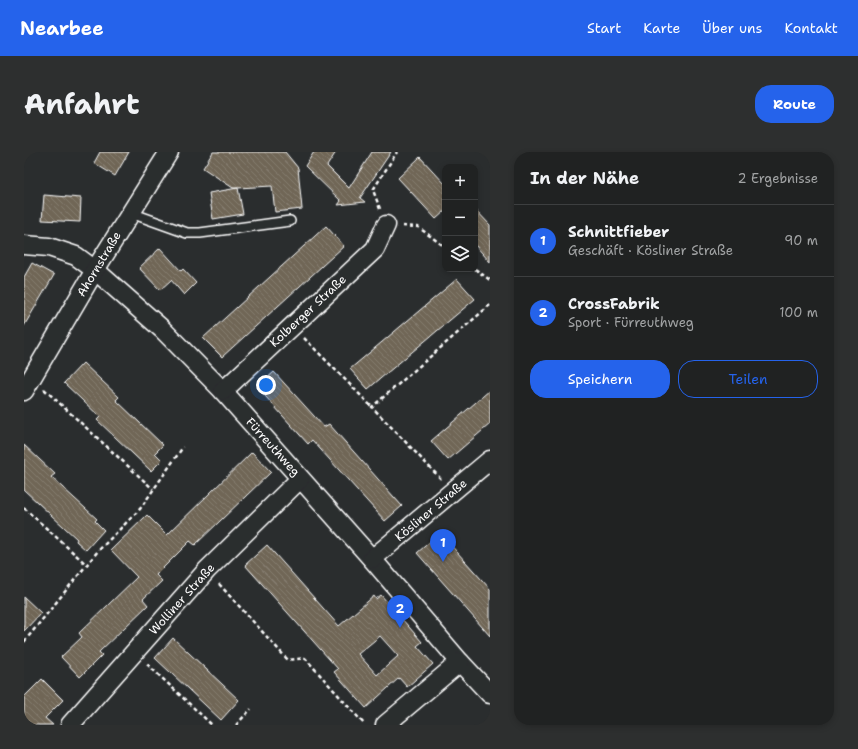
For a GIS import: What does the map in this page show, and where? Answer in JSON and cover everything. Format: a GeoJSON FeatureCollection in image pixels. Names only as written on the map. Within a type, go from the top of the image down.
{"type":"FeatureCollection","features":[{"type":"Feature","properties":{"kind":"street","name":"Ahornstraße"},"geometry":{"type":"LineString","coordinates":[[28,384],[95,270],[169,152]]}},
{"type":"Feature","properties":{"kind":"street","name":"Kolberger Straße"},"geometry":{"type":"LineString","coordinates":[[223,391],[375,249],[386,225]]}},
{"type":"Feature","properties":{"kind":"street","name":"Fürreuthweg"},"geometry":{"type":"LineString","coordinates":[[24,245],[49,247],[76,256],[95,270],[162,329],[223,391],[372,559],[460,662],[490,694]]}},
{"type":"Feature","properties":{"kind":"street","name":"Kösliner Straße"},"geometry":{"type":"LineString","coordinates":[[372,559],[490,460]]}},
{"type":"Feature","properties":{"kind":"street","name":"Wolliner Straße"},"geometry":{"type":"LineString","coordinates":[[70,725],[207,570],[300,479]]}},
{"type":"Feature","properties":{"kind":"street"},"geometry":{"type":"LineString","coordinates":[[385,725],[460,662]]}},
{"type":"Feature","properties":{"kind":"lane"},"geometry":{"type":"LineString","coordinates":[[130,213],[187,233],[200,233],[290,222]]}},
{"type":"Feature","properties":{"kind":"path"},"geometry":{"type":"LineString","coordinates":[[397,152],[373,190],[386,225],[418,227],[442,245]]}},
{"type":"Feature","properties":{"kind":"path"},"geometry":{"type":"LineString","coordinates":[[478,271],[490,280]]}},
{"type":"Feature","properties":{"kind":"path"},"geometry":{"type":"LineString","coordinates":[[372,407],[490,304]]}},
{"type":"Feature","properties":{"kind":"path"},"geometry":{"type":"LineString","coordinates":[[292,326],[454,491]]}},
{"type":"Feature","properties":{"kind":"path"},"geometry":{"type":"LineString","coordinates":[[28,384],[92,434],[153,489]]}},
{"type":"Feature","properties":{"kind":"path"},"geometry":{"type":"LineString","coordinates":[[24,642],[98,551],[140,508],[183,447]]}},
{"type":"Feature","properties":{"kind":"path"},"geometry":{"type":"LineString","coordinates":[[24,508],[87,565]]}},
{"type":"Feature","properties":{"kind":"path"},"geometry":{"type":"LineString","coordinates":[[207,570],[288,660],[305,658],[365,725]]}},
{"type":"Feature","properties":{"kind":"path"},"geometry":{"type":"LineString","coordinates":[[134,652],[212,725]]}},
{"type":"Feature","properties":{"kind":"path"},"geometry":{"type":"LineString","coordinates":[[236,725],[251,709]]}},
{"type":"Feature","properties":{"kind":"building"},"geometry":{"type":"Polygon","coordinates":[[[100,152],[129,152],[115,176],[94,163],[100,152]]]}},
{"type":"Feature","properties":{"kind":"building"},"geometry":{"type":"Polygon","coordinates":[[[213,152],[285,152],[298,168],[302,209],[275,212],[272,186],[233,188],[203,168],[213,152]]]}},
{"type":"Feature","properties":{"kind":"building"},"geometry":{"type":"Polygon","coordinates":[[[314,152],[336,152],[327,166],[349,188],[372,152],[391,152],[360,198],[365,202],[338,205],[341,201],[305,166],[314,152]]]}},
{"type":"Feature","properties":{"kind":"building"},"geometry":{"type":"Polygon","coordinates":[[[420,157],[442,181],[442,214],[436,219],[398,178],[420,157]]]}},
{"type":"Feature","properties":{"kind":"building"},"geometry":{"type":"Polygon","coordinates":[[[238,188],[243,214],[213,219],[209,193],[238,188]]]}},
{"type":"Feature","properties":{"kind":"building"},"geometry":{"type":"Polygon","coordinates":[[[44,195],[81,198],[80,222],[42,220],[44,195]]]}},
{"type":"Feature","properties":{"kind":"building"},"geometry":{"type":"Polygon","coordinates":[[[478,212],[490,225],[490,262],[478,248],[478,212]]]}},
{"type":"Feature","properties":{"kind":"building"},"geometry":{"type":"Polygon","coordinates":[[[326,226],[344,246],[222,357],[203,338],[326,226]]]}},
{"type":"Feature","properties":{"kind":"building"},"geometry":{"type":"Polygon","coordinates":[[[160,248],[181,271],[183,269],[196,283],[184,295],[171,280],[160,290],[139,268],[160,248]]]}},
{"type":"Feature","properties":{"kind":"building"},"geometry":{"type":"Polygon","coordinates":[[[32,263],[54,275],[24,326],[24,277],[32,263]]]}},
{"type":"Feature","properties":{"kind":"building"},"geometry":{"type":"Polygon","coordinates":[[[457,279],[475,299],[368,389],[350,369],[457,279]]]}},
{"type":"Feature","properties":{"kind":"building"},"geometry":{"type":"Polygon","coordinates":[[[83,363],[119,397],[116,400],[163,445],[155,453],[162,460],[151,471],[97,420],[100,417],[64,383],[83,363]]]}},
{"type":"Feature","properties":{"kind":"building"},"geometry":{"type":"Polygon","coordinates":[[[274,372],[324,427],[329,424],[402,506],[385,521],[312,440],[308,444],[257,387],[274,372]]]}},
{"type":"Feature","properties":{"kind":"building"},"geometry":{"type":"Polygon","coordinates":[[[490,390],[490,424],[448,460],[431,441],[490,390]]]}},
{"type":"Feature","properties":{"kind":"building"},"geometry":{"type":"Polygon","coordinates":[[[24,445],[55,474],[51,477],[97,519],[95,521],[104,530],[86,550],[76,541],[77,539],[24,490],[24,445]]]}},
{"type":"Feature","properties":{"kind":"building"},"geometry":{"type":"Polygon","coordinates":[[[252,452],[271,472],[195,545],[190,541],[156,575],[162,581],[143,599],[148,605],[99,652],[102,655],[80,677],[61,657],[82,637],[79,633],[137,577],[111,550],[147,515],[167,535],[252,452]]]}},
{"type":"Feature","properties":{"kind":"building"},"geometry":{"type":"Polygon","coordinates":[[[440,533],[490,589],[490,636],[417,553],[440,533]]]}},
{"type":"Feature","properties":{"kind":"building"},"geometry":{"type":"Polygon","coordinates":[[[267,545],[339,626],[374,596],[376,599],[381,595],[422,642],[417,646],[433,664],[407,687],[399,678],[366,708],[334,672],[338,669],[245,565],[267,545]],[[380,636],[358,654],[377,675],[398,656],[380,636]]]}},
{"type":"Feature","properties":{"kind":"building"},"geometry":{"type":"Polygon","coordinates":[[[24,597],[41,613],[24,631],[24,597]]]}},
{"type":"Feature","properties":{"kind":"building"},"geometry":{"type":"Polygon","coordinates":[[[173,638],[239,700],[221,720],[155,658],[173,638]]]}},
{"type":"Feature","properties":{"kind":"building"},"geometry":{"type":"Polygon","coordinates":[[[42,679],[63,700],[45,718],[53,725],[24,725],[24,697],[42,679]]]}},
{"type":"Feature","properties":{"kind":"place","name":"Schnittfieber"},"geometry":{"type":"Point","coordinates":[443,562]}},
{"type":"Feature","properties":{"kind":"place","name":"CrossFabrik"},"geometry":{"type":"Point","coordinates":[400,628]}}]}
